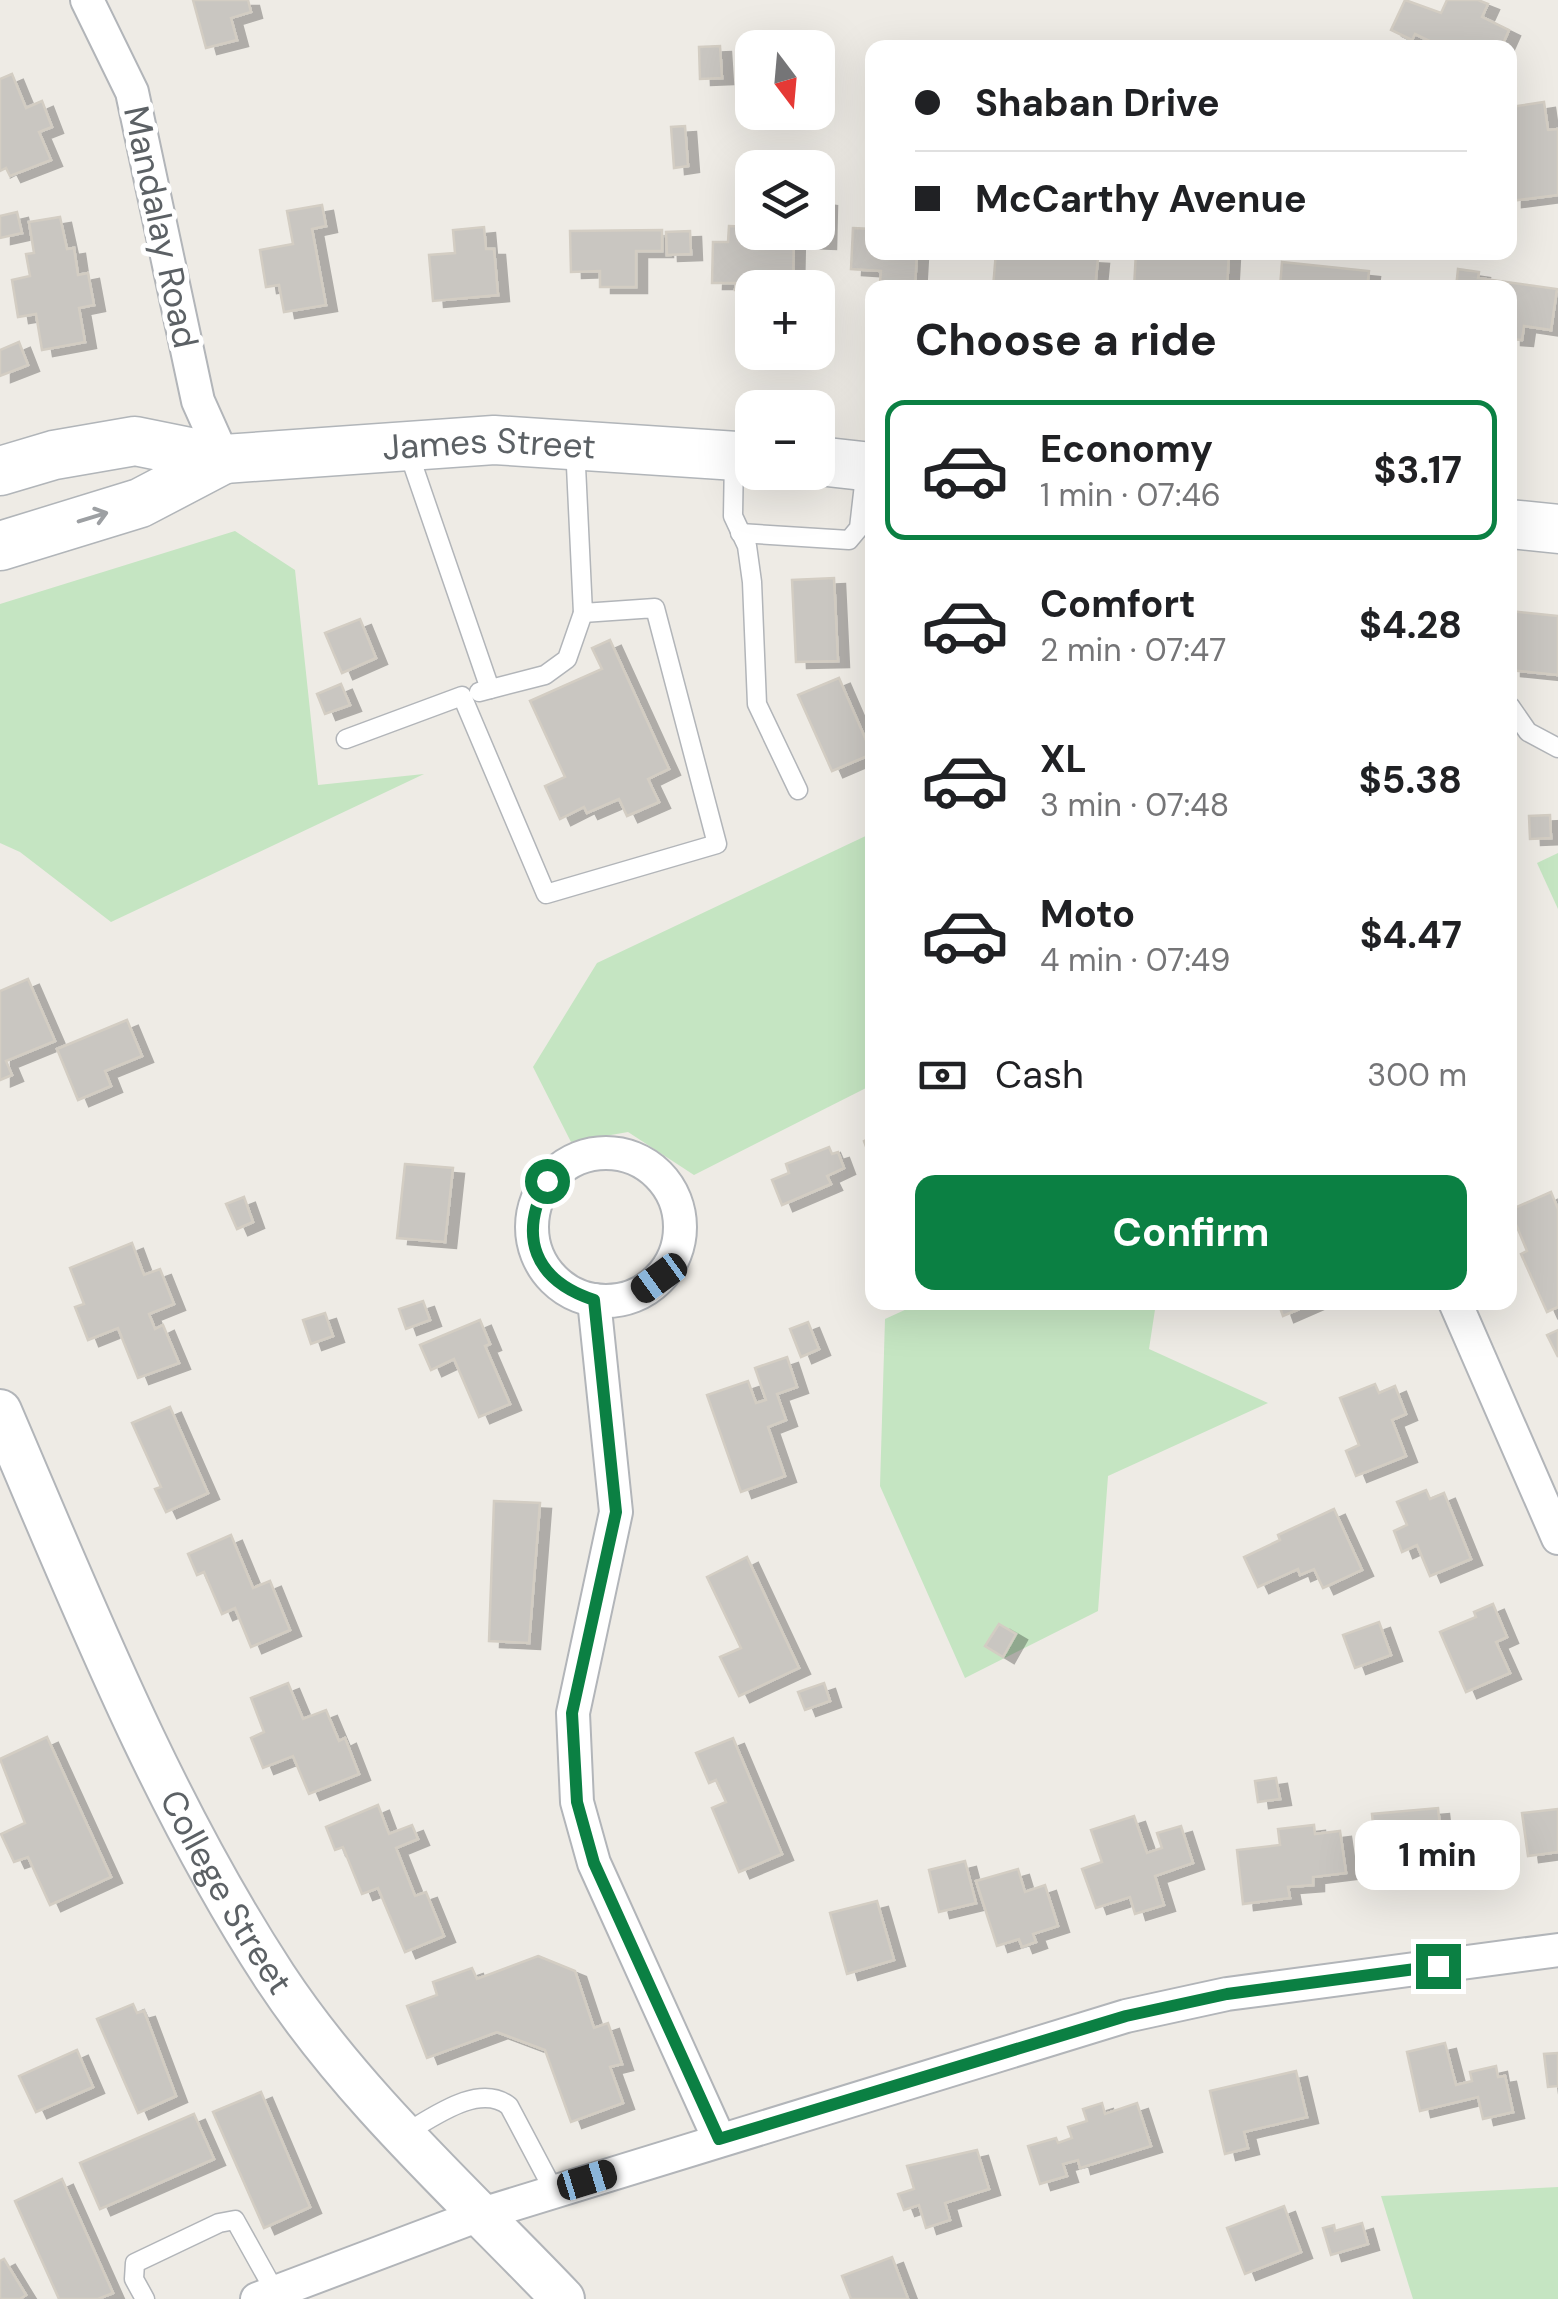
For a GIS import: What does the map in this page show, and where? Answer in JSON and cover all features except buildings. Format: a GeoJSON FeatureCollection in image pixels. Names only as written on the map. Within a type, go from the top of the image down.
{"type":"FeatureCollection","features":[{"type":"Feature","properties":{"kind":"main road","name":"James Street"},"geometry":{"type":"LineString","coordinates":[[0,471],[54,455],[136,441],[224,458],[494,440],[735,455]]}},
{"type":"Feature","properties":{"kind":"main road","name":"James Street"},"geometry":{"type":"LineString","coordinates":[[0,546],[140,503],[224,458]]}},
{"type":"Feature","properties":{"kind":"main road"},"geometry":{"type":"LineString","coordinates":[[835,463],[865,466]]}},
{"type":"Feature","properties":{"kind":"main road"},"geometry":{"type":"LineString","coordinates":[[1517,525],[1558,529]]}},
{"type":"Feature","properties":{"kind":"street","name":"Mandalay Road"},"geometry":{"type":"LineString","coordinates":[[87,0],[132,92],[198,401],[224,458]]}},
{"type":"Feature","properties":{"kind":"street"},"geometry":{"type":"LineString","coordinates":[[614,1153],[656,1172],[675,1202],[680,1236],[673,1259],[659,1278],[640,1292],[618,1300],[594,1300],[570,1292],[550,1276],[536,1254],[531,1229],[535,1204],[547,1181],[566,1164],[590,1154],[614,1153]]}},
{"type":"Feature","properties":{"kind":"street"},"geometry":{"type":"LineString","coordinates":[[594,1300],[616,1512],[572,1713],[577,1802],[594,1863],[719,2139]]}},
{"type":"Feature","properties":{"kind":"street"},"geometry":{"type":"LineString","coordinates":[[1458,1310],[1558,1538]]}},
{"type":"Feature","properties":{"kind":"street","name":"College Street"},"geometry":{"type":"LineString","coordinates":[[0,1411],[209,1868],[276,1979],[351,2080],[562,2299]]}},
{"type":"Feature","properties":{"kind":"street"},"geometry":{"type":"LineString","coordinates":[[266,2295],[482,2214],[1126,2016],[1227,1994],[1558,1950]]}},
{"type":"Feature","properties":{"kind":"lane"},"geometry":{"type":"LineString","coordinates":[[346,739],[462,696],[545,675],[567,658],[584,613],[575,445]]}},
{"type":"Feature","properties":{"kind":"lane"},"geometry":{"type":"LineString","coordinates":[[406,446],[490,689]]}},
{"type":"Feature","properties":{"kind":"lane"},"geometry":{"type":"LineString","coordinates":[[737,490],[733,516],[752,582],[757,704],[798,790]]}},
{"type":"Feature","properties":{"kind":"lane"},"geometry":{"type":"LineString","coordinates":[[740,533],[849,540],[859,528],[865,491]]}},
{"type":"Feature","properties":{"kind":"lane"},"geometry":{"type":"LineString","coordinates":[[462,696],[546,894],[717,844],[655,608],[584,613]]}},
{"type":"Feature","properties":{"kind":"lane"},"geometry":{"type":"LineString","coordinates":[[1517,716],[1528,732],[1558,748]]}},
{"type":"Feature","properties":{"kind":"lane"},"geometry":{"type":"LineString","coordinates":[[404,2134],[470,2101],[486,2096],[500,2098],[509,2106],[554,2191]]}},
{"type":"Feature","properties":{"kind":"lane"},"geometry":{"type":"LineString","coordinates":[[144,2299],[134,2279],[135,2264],[219,2223],[234,2220],[266,2295]]}},
{"type":"Feature","properties":{"kind":"green space"},"geometry":{"type":"Polygon","coordinates":[[[235,531],[295,570],[318,785],[424,774],[111,922],[20,852],[0,843],[0,604],[235,531]]]}},
{"type":"Feature","properties":{"kind":"green space"},"geometry":{"type":"Polygon","coordinates":[[[865,836],[865,1089],[694,1175],[628,1132],[571,1142],[533,1067],[597,963],[865,836]]]}},
{"type":"Feature","properties":{"kind":"green space"},"geometry":{"type":"Polygon","coordinates":[[[1558,853],[1558,909],[1537,863],[1558,853]]]}},
{"type":"Feature","properties":{"kind":"green space"},"geometry":{"type":"Polygon","coordinates":[[[905,1310],[1155,1310],[1149,1349],[1268,1403],[1108,1476],[1098,1611],[965,1678],[880,1486],[885,1319],[905,1310]]]}},
{"type":"Feature","properties":{"kind":"green space"},"geometry":{"type":"Polygon","coordinates":[[[1558,2187],[1558,2299],[1413,2299],[1381,2196],[1558,2187]]]}},
{"type":"Feature","properties":{"kind":"route"},"geometry":{"type":"LineString","coordinates":[[547,1181],[535,1204],[531,1229],[536,1254],[550,1276],[570,1292],[594,1300],[616,1512],[572,1713],[577,1802],[594,1863],[719,2139],[1126,2016],[1227,1994],[1438,1966]]}}]}
